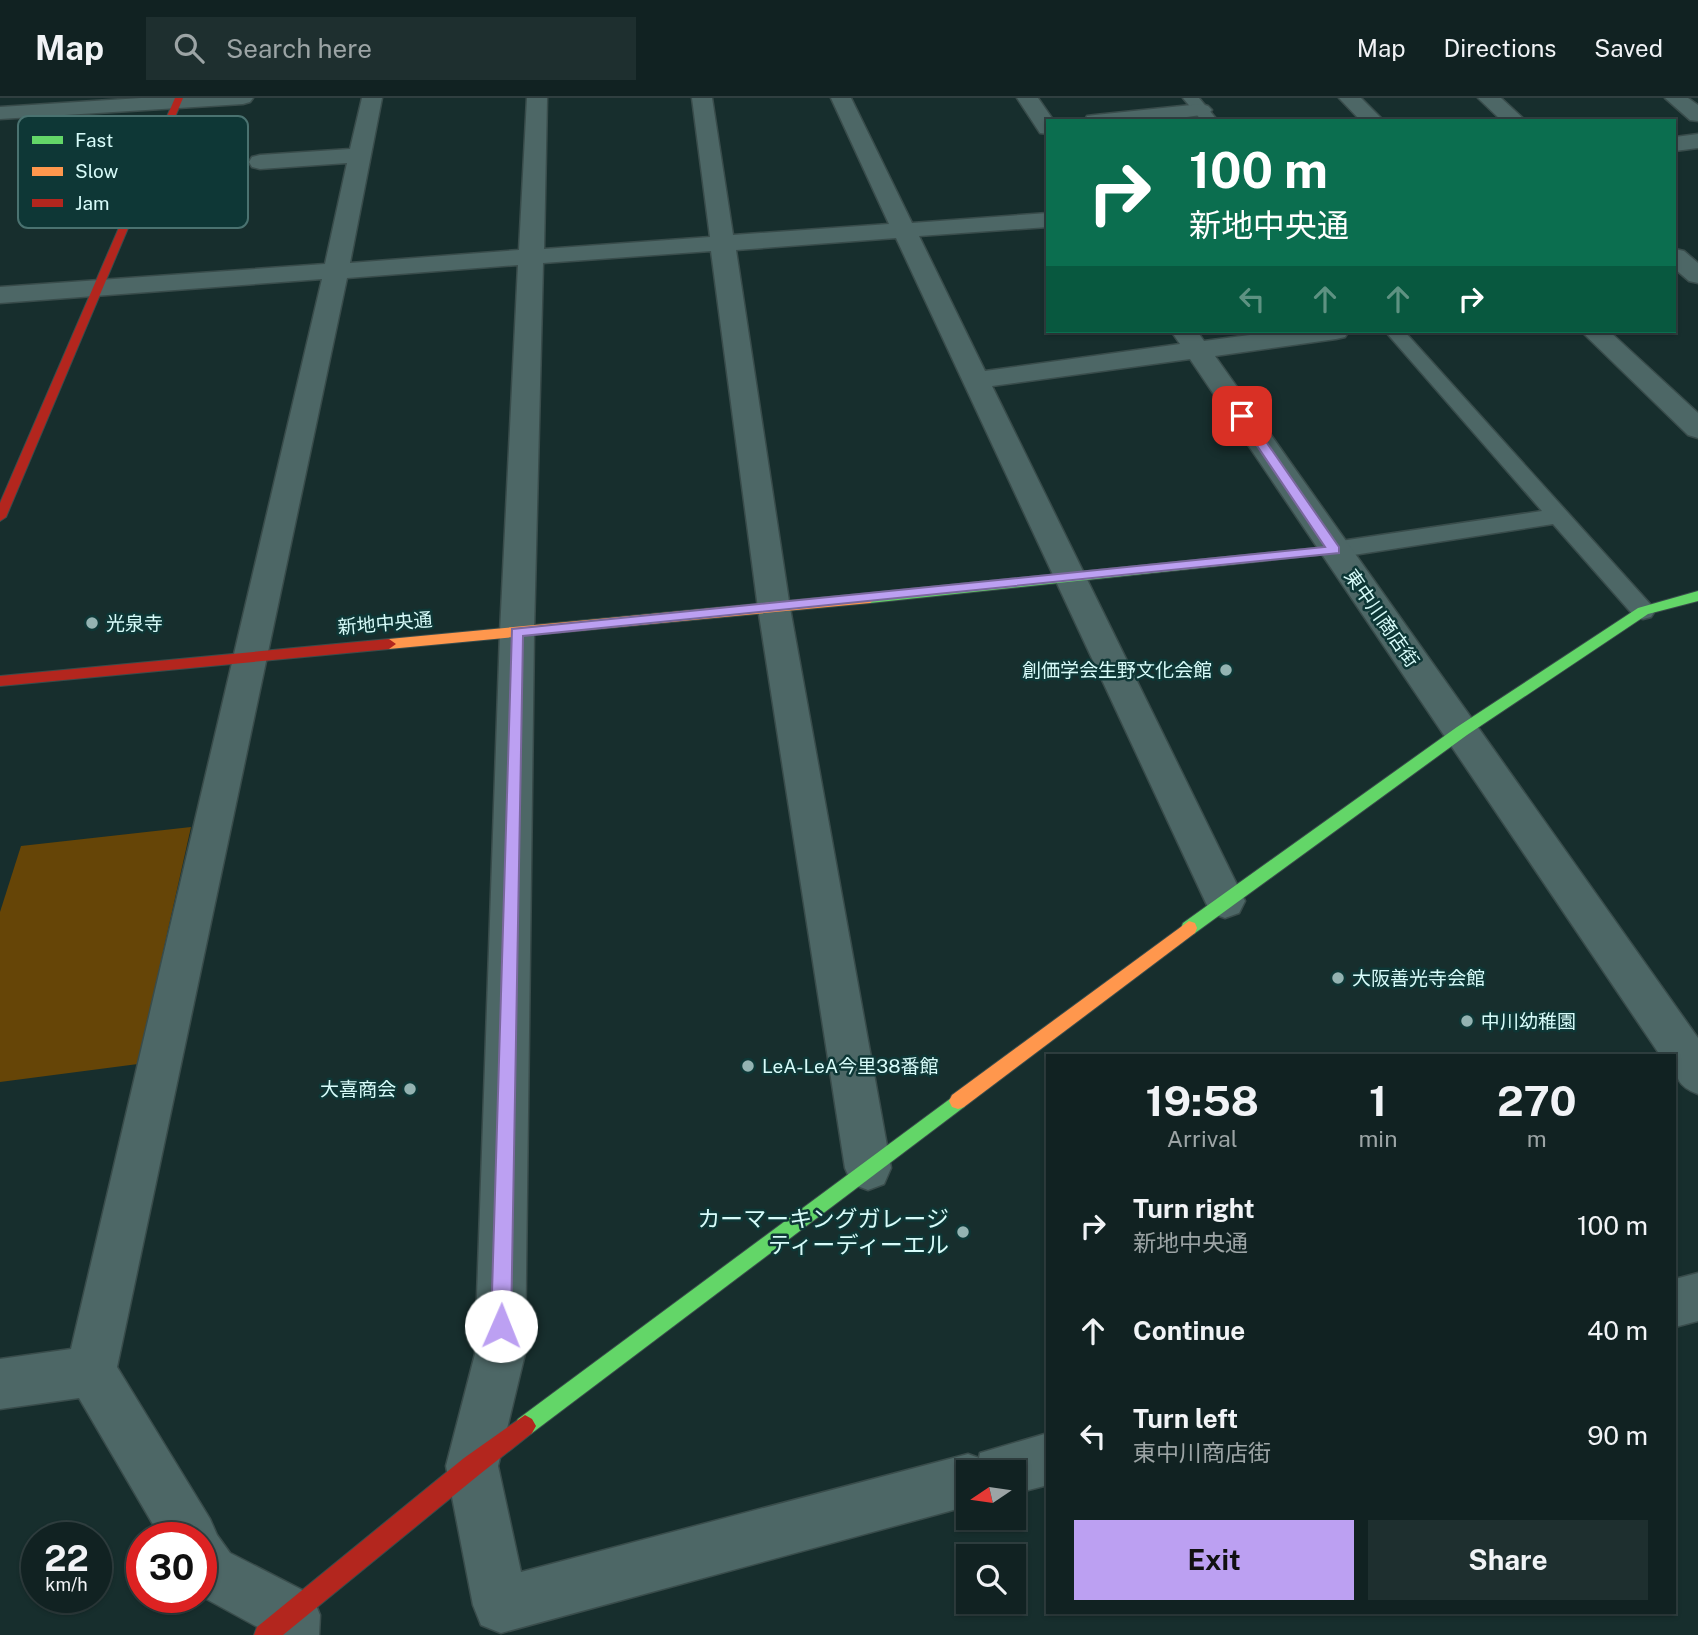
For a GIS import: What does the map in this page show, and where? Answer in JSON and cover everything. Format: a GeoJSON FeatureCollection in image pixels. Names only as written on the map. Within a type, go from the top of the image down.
{"type":"FeatureCollection","features":[{"type":"Feature","properties":{"kind":"street"},"geometry":{"type":"LineString","coordinates":[[0,113],[243,98]]}},
{"type":"Feature","properties":{"kind":"street"},"geometry":{"type":"LineString","coordinates":[[181,1522],[91,1371],[251,657],[372,98]]}},
{"type":"Feature","properties":{"kind":"street"},"geometry":{"type":"LineString","coordinates":[[537,98],[517,632],[500,1353],[472,1466],[501,1605],[956,1483]]}},
{"type":"Feature","properties":{"kind":"street"},"geometry":{"type":"LineString","coordinates":[[702,98],[774,608],[868,1168]]}},
{"type":"Feature","properties":{"kind":"street"},"geometry":{"type":"LineString","coordinates":[[841,98],[906,229],[1069,578],[1225,901]]}},
{"type":"Feature","properties":{"kind":"street"},"geometry":{"type":"LineString","coordinates":[[1027,98],[1046,124]]}},
{"type":"Feature","properties":{"kind":"street"},"geometry":{"type":"LineString","coordinates":[[1349,98],[1371,119]]}},
{"type":"Feature","properties":{"kind":"street"},"geometry":{"type":"LineString","coordinates":[[1488,98],[1513,119]]}},
{"type":"Feature","properties":{"kind":"street"},"geometry":{"type":"LineString","coordinates":[[1675,98],[1698,115]]}},
{"type":"Feature","properties":{"kind":"street"},"geometry":{"type":"LineString","coordinates":[[1113,119],[1201,109]]}},
{"type":"Feature","properties":{"kind":"street"},"geometry":{"type":"LineString","coordinates":[[1676,144],[1698,141]]}},
{"type":"Feature","properties":{"kind":"street"},"geometry":{"type":"LineString","coordinates":[[260,162],[360,155]]}},
{"type":"Feature","properties":{"kind":"street"},"geometry":{"type":"LineString","coordinates":[[0,295],[1046,220]]}},
{"type":"Feature","properties":{"kind":"street"},"geometry":{"type":"LineString","coordinates":[[0,517],[124,228]]}},
{"type":"Feature","properties":{"kind":"street"},"geometry":{"type":"LineString","coordinates":[[1676,257],[1698,276]]}},
{"type":"Feature","properties":{"kind":"street"},"geometry":{"type":"LineString","coordinates":[[1676,285],[1698,282]]}},
{"type":"Feature","properties":{"kind":"street"},"geometry":{"type":"LineString","coordinates":[[976,380],[1190,340],[1304,333]]}},
{"type":"Feature","properties":{"kind":"street"},"geometry":{"type":"LineString","coordinates":[[1596,333],[1698,429]]}},
{"type":"Feature","properties":{"kind":"street","name":"東中川商店街"},"geometry":{"type":"LineString","coordinates":[[1190,340],[1698,1074]]}},
{"type":"Feature","properties":{"kind":"street","name":"新地中央通"},"geometry":{"type":"LineString","coordinates":[[0,681],[774,608],[1334,550]]}},
{"type":"Feature","properties":{"kind":"street"},"geometry":{"type":"LineString","coordinates":[[217,1577],[282,1628],[472,1466],[1225,901],[1462,731],[1643,611],[1698,596]]}},
{"type":"Feature","properties":{"kind":"street"},"geometry":{"type":"LineString","coordinates":[[1676,1303],[1698,1297]]}},
{"type":"Feature","properties":{"kind":"street"},"geometry":{"type":"LineString","coordinates":[[0,1384],[91,1371]]}},
{"type":"Feature","properties":{"kind":"street"},"geometry":{"type":"LineString","coordinates":[[1026,1465],[1046,1460]]}},
{"type":"Feature","properties":{"kind":"lane"},"geometry":{"type":"LineString","coordinates":[[1396,333],[1643,611]]}},
{"type":"Feature","properties":{"kind":"lane"},"geometry":{"type":"LineString","coordinates":[[1334,550],[1557,516]]}},
{"type":"Feature","properties":{"kind":"shaded area"},"geometry":{"type":"Polygon","coordinates":[[[191,827],[138,1064],[0,1082],[0,912],[21,846],[191,827]]]}},
{"type":"Feature","properties":{"kind":"traffic: fast"},"geometry":{"type":"LineString","coordinates":[[870,598],[1334,550]]}},
{"type":"Feature","properties":{"kind":"traffic: fast"},"geometry":{"type":"LineString","coordinates":[[1189,928],[1462,731],[1643,611],[1698,596]]}},
{"type":"Feature","properties":{"kind":"traffic: fast"},"geometry":{"type":"LineString","coordinates":[[525,1426],[958,1101]]}},
{"type":"Feature","properties":{"kind":"traffic: slow"},"geometry":{"type":"LineString","coordinates":[[389,644],[870,598]]}},
{"type":"Feature","properties":{"kind":"traffic: slow"},"geometry":{"type":"LineString","coordinates":[[958,1101],[1189,928]]}},
{"type":"Feature","properties":{"kind":"traffic: jam"},"geometry":{"type":"LineString","coordinates":[[171,116],[179,98]]}},
{"type":"Feature","properties":{"kind":"traffic: jam"},"geometry":{"type":"LineString","coordinates":[[0,517],[123,228]]}},
{"type":"Feature","properties":{"kind":"traffic: jam"},"geometry":{"type":"LineString","coordinates":[[0,681],[389,644]]}},
{"type":"Feature","properties":{"kind":"traffic: jam"},"geometry":{"type":"LineString","coordinates":[[265,1635],[525,1426]]}},
{"type":"Feature","properties":{"kind":"place","name":"光泉寺"},"geometry":{"type":"Point","coordinates":[92,623]}},
{"type":"Feature","properties":{"kind":"place","name":"創価学会生野文化会館"},"geometry":{"type":"Point","coordinates":[1226,670]}},
{"type":"Feature","properties":{"kind":"place","name":"大阪善光寺会館"},"geometry":{"type":"Point","coordinates":[1338,978]}},
{"type":"Feature","properties":{"kind":"place","name":"中川幼稚園"},"geometry":{"type":"Point","coordinates":[1467,1021]}},
{"type":"Feature","properties":{"kind":"place","name":"LeA-LeA今里38番館"},"geometry":{"type":"Point","coordinates":[748,1066]}},
{"type":"Feature","properties":{"kind":"place","name":"大喜商会"},"geometry":{"type":"Point","coordinates":[410,1089]}},
{"type":"Feature","properties":{"kind":"place","name":"カーマーキングガレージ ティーディーエル"},"geometry":{"type":"Point","coordinates":[963,1232]}},
{"type":"Feature","properties":{"kind":"route"},"geometry":{"type":"LineString","coordinates":[[501,1326],[517,632],[1334,550],[1242,416]]}}]}
